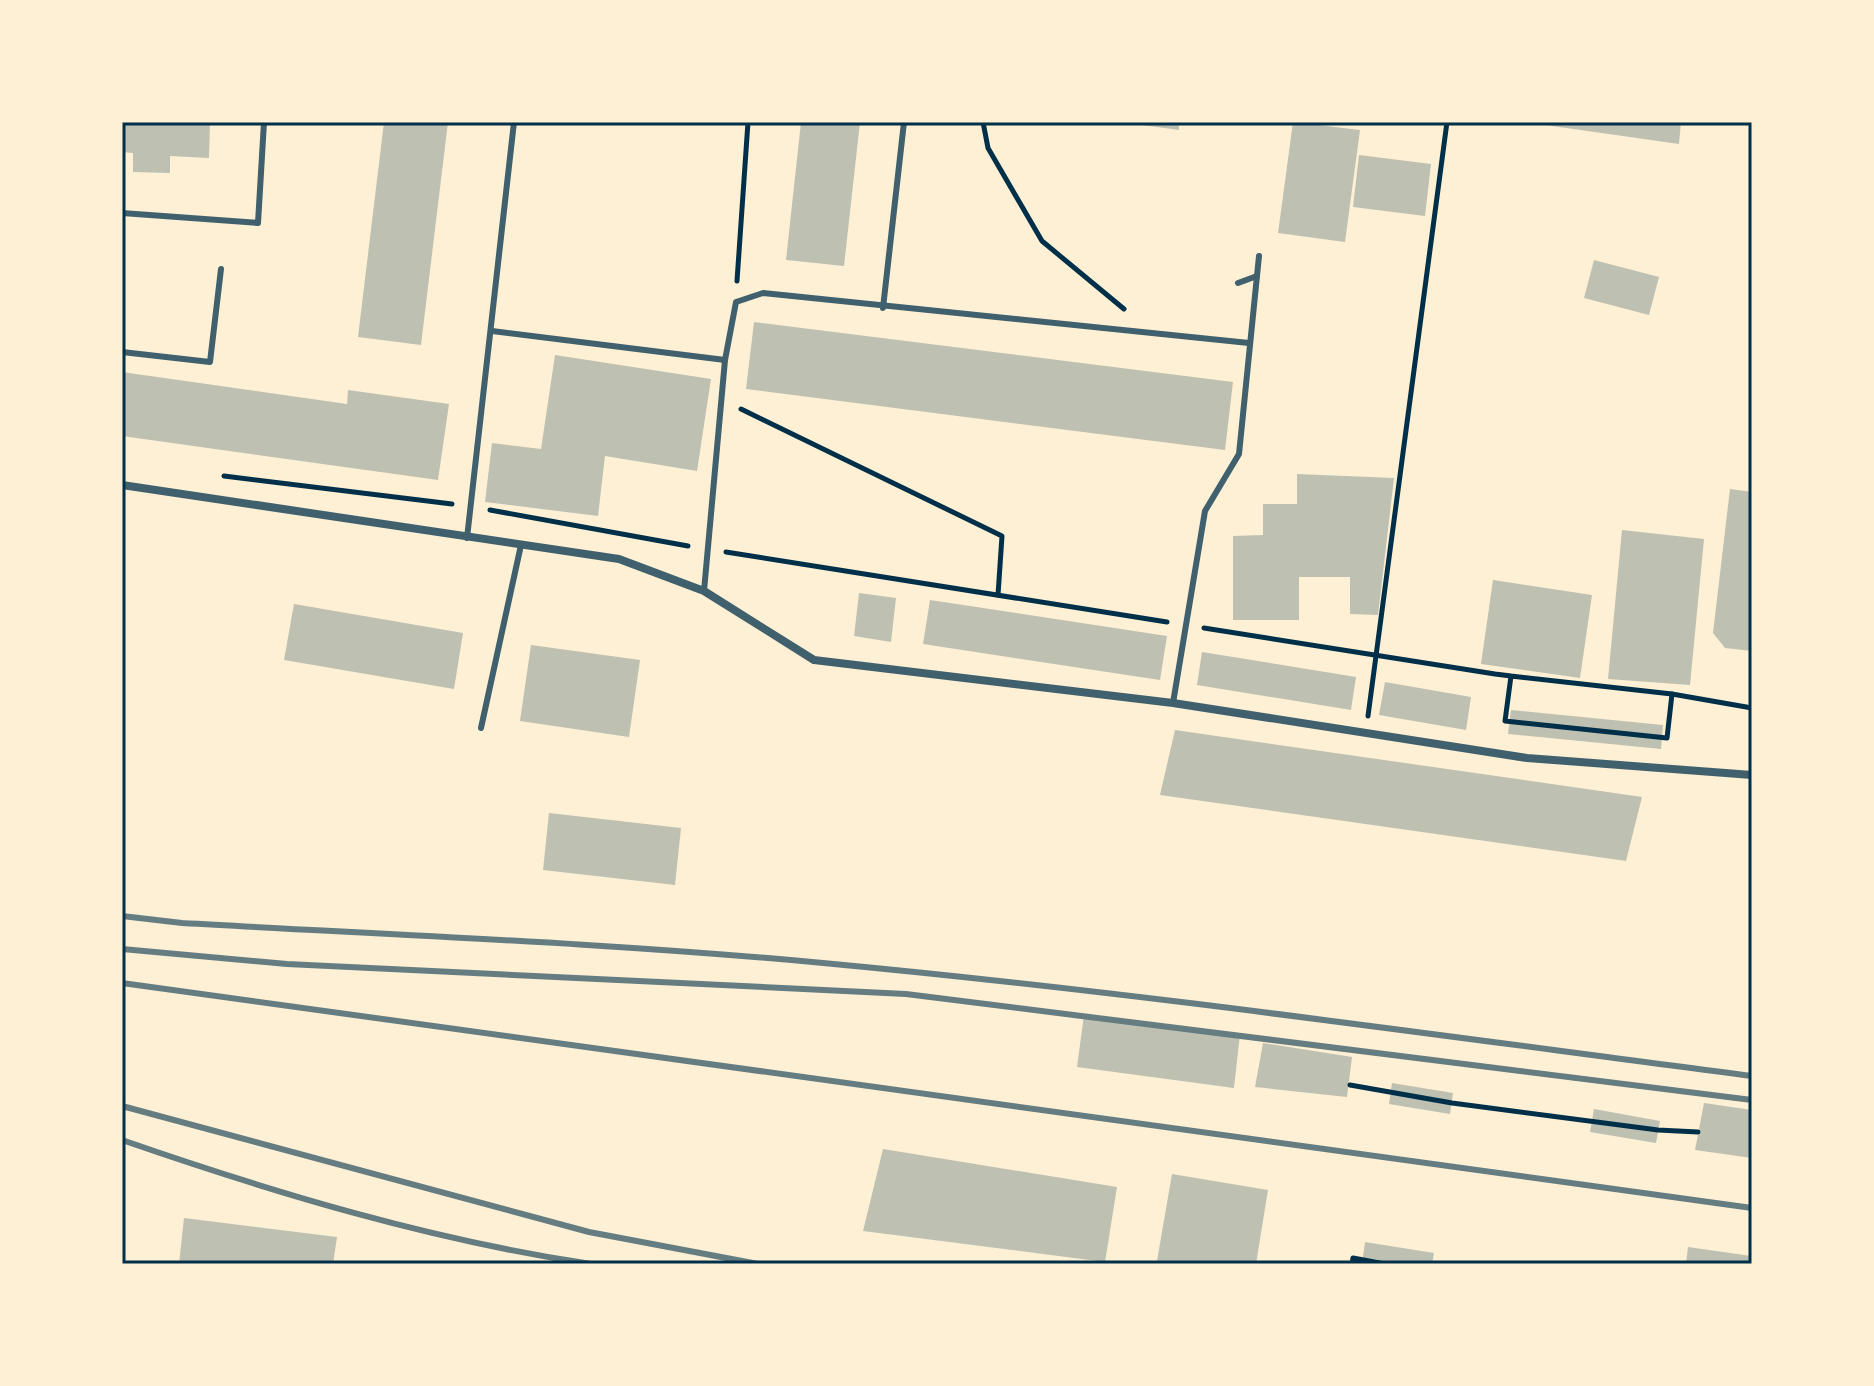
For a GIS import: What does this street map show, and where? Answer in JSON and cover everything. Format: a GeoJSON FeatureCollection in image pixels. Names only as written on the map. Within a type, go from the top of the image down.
{"type":"FeatureCollection","features":[{"type":"Feature","properties":{"kind":"street"},"geometry":{"type":"LineString","coordinates":[[122,485],[619,559],[704,591],[814,660],[1173,703],[1365,730],[1527,758],[1752,775]]}},
{"type":"Feature","properties":{"kind":"lane"},"geometry":{"type":"LineString","coordinates":[[122,213],[258,223],[264,122]]}},
{"type":"Feature","properties":{"kind":"lane"},"geometry":{"type":"LineString","coordinates":[[467,538],[468,506],[492,331],[514,122]]}},
{"type":"Feature","properties":{"kind":"lane"},"geometry":{"type":"LineString","coordinates":[[883,308],[904,122]]}},
{"type":"Feature","properties":{"kind":"lane"},"geometry":{"type":"LineString","coordinates":[[1173,703],[1205,511],[1239,454],[1259,256]]}},
{"type":"Feature","properties":{"kind":"lane"},"geometry":{"type":"LineString","coordinates":[[122,352],[210,362],[221,269]]}},
{"type":"Feature","properties":{"kind":"lane"},"geometry":{"type":"LineString","coordinates":[[1238,283],[1257,276]]}},
{"type":"Feature","properties":{"kind":"lane"},"geometry":{"type":"LineString","coordinates":[[704,591],[725,360],[736,302],[763,293],[883,308],[1249,343]]}},
{"type":"Feature","properties":{"kind":"lane"},"geometry":{"type":"LineString","coordinates":[[492,331],[725,360]]}},
{"type":"Feature","properties":{"kind":"lane"},"geometry":{"type":"LineString","coordinates":[[481,728],[521,545]]}},
{"type":"Feature","properties":{"kind":"path"},"geometry":{"type":"LineString","coordinates":[[736,302],[748,122]]}},
{"type":"Feature","properties":{"kind":"path"},"geometry":{"type":"LineString","coordinates":[[983,122],[988,148],[1042,241],[1152,333]]}},
{"type":"Feature","properties":{"kind":"path"},"geometry":{"type":"LineString","coordinates":[[1365,730],[1447,122]]}},
{"type":"Feature","properties":{"kind":"path"},"geometry":{"type":"LineString","coordinates":[[722,400],[1002,536],[998,595]]}},
{"type":"Feature","properties":{"kind":"path"},"geometry":{"type":"LineString","coordinates":[[216,475],[468,506],[708,550],[1511,676],[1672,694],[1752,708]]}},
{"type":"Feature","properties":{"kind":"path"},"geometry":{"type":"LineString","coordinates":[[1511,676],[1505,721],[1577,730],[1667,738],[1672,694]]}},
{"type":"Feature","properties":{"kind":"path"},"geometry":{"type":"LineString","coordinates":[[1350,1085],[1452,1103],[1658,1130],[1698,1132]]}},
{"type":"Feature","properties":{"kind":"path"},"geometry":{"type":"LineString","coordinates":[[1352,1264],[1353,1258],[1385,1264]]}},
{"type":"Feature","properties":{"kind":"building"},"geometry":{"type":"Polygon","coordinates":[[[122,122],[210,122],[209,158],[170,156],[170,173],[133,172],[133,153],[122,152],[122,122]]]}},
{"type":"Feature","properties":{"kind":"building"},"geometry":{"type":"Polygon","coordinates":[[[384,122],[448,122],[421,345],[358,337],[384,122]]]}},
{"type":"Feature","properties":{"kind":"building"},"geometry":{"type":"Polygon","coordinates":[[[801,122],[860,122],[844,266],[786,260],[801,122]]]}},
{"type":"Feature","properties":{"kind":"building"},"geometry":{"type":"Polygon","coordinates":[[[1120,122],[1179,122],[1179,130],[1120,122]]]}},
{"type":"Feature","properties":{"kind":"building"},"geometry":{"type":"Polygon","coordinates":[[[1293,122],[1360,130],[1345,242],[1278,233],[1293,122]]]}},
{"type":"Feature","properties":{"kind":"building"},"geometry":{"type":"Polygon","coordinates":[[[1524,122],[1681,122],[1679,144],[1524,122]]]}},
{"type":"Feature","properties":{"kind":"building"},"geometry":{"type":"Polygon","coordinates":[[[1359,155],[1431,164],[1425,216],[1353,207],[1359,155]]]}},
{"type":"Feature","properties":{"kind":"building"},"geometry":{"type":"Polygon","coordinates":[[[1594,260],[1659,277],[1649,315],[1584,298],[1594,260]]]}},
{"type":"Feature","properties":{"kind":"building"},"geometry":{"type":"Polygon","coordinates":[[[754,322],[1233,382],[1225,450],[746,389],[754,322]]]}},
{"type":"Feature","properties":{"kind":"building"},"geometry":{"type":"Polygon","coordinates":[[[555,355],[711,379],[697,471],[605,456],[598,516],[485,502],[492,443],[541,449],[555,355]]]}},
{"type":"Feature","properties":{"kind":"building"},"geometry":{"type":"Polygon","coordinates":[[[122,372],[347,404],[348,390],[449,404],[438,480],[122,436],[122,372]]]}},
{"type":"Feature","properties":{"kind":"building"},"geometry":{"type":"Polygon","coordinates":[[[1297,474],[1394,478],[1378,615],[1350,614],[1350,577],[1299,577],[1299,620],[1233,620],[1233,536],[1263,535],[1263,504],[1297,504],[1297,474]]]}},
{"type":"Feature","properties":{"kind":"building"},"geometry":{"type":"Polygon","coordinates":[[[1730,489],[1752,492],[1752,651],[1725,648],[1713,633],[1730,489]]]}},
{"type":"Feature","properties":{"kind":"building"},"geometry":{"type":"Polygon","coordinates":[[[1622,530],[1704,539],[1690,685],[1608,679],[1622,530]]]}},
{"type":"Feature","properties":{"kind":"building"},"geometry":{"type":"Polygon","coordinates":[[[1493,580],[1592,595],[1580,678],[1481,664],[1493,580]]]}},
{"type":"Feature","properties":{"kind":"building"},"geometry":{"type":"Polygon","coordinates":[[[859,593],[896,598],[891,642],[854,636],[859,593]]]}},
{"type":"Feature","properties":{"kind":"building"},"geometry":{"type":"Polygon","coordinates":[[[930,600],[1167,636],[1160,680],[923,644],[930,600]]]}},
{"type":"Feature","properties":{"kind":"building"},"geometry":{"type":"Polygon","coordinates":[[[294,604],[463,633],[454,689],[284,660],[294,604]]]}},
{"type":"Feature","properties":{"kind":"building"},"geometry":{"type":"Polygon","coordinates":[[[531,645],[640,660],[629,737],[520,721],[531,645]]]}},
{"type":"Feature","properties":{"kind":"building"},"geometry":{"type":"Polygon","coordinates":[[[1202,652],[1356,677],[1351,710],[1197,685],[1202,652]]]}},
{"type":"Feature","properties":{"kind":"building"},"geometry":{"type":"Polygon","coordinates":[[[1385,682],[1471,697],[1466,730],[1379,715],[1385,682]]]}},
{"type":"Feature","properties":{"kind":"building"},"geometry":{"type":"Polygon","coordinates":[[[1511,710],[1663,725],[1661,749],[1508,734],[1511,710]]]}},
{"type":"Feature","properties":{"kind":"building"},"geometry":{"type":"Polygon","coordinates":[[[1175,730],[1642,797],[1626,861],[1160,795],[1175,730]]]}},
{"type":"Feature","properties":{"kind":"building"},"geometry":{"type":"Polygon","coordinates":[[[549,813],[681,828],[675,885],[543,870],[549,813]]]}},
{"type":"Feature","properties":{"kind":"building"},"geometry":{"type":"Polygon","coordinates":[[[1084,1015],[1240,1034],[1234,1088],[1077,1067],[1084,1015]]]}},
{"type":"Feature","properties":{"kind":"building"},"geometry":{"type":"Polygon","coordinates":[[[1263,1043],[1352,1057],[1347,1097],[1255,1087],[1263,1043]]]}},
{"type":"Feature","properties":{"kind":"building"},"geometry":{"type":"Polygon","coordinates":[[[1392,1083],[1453,1093],[1450,1114],[1389,1104],[1392,1083]]]}},
{"type":"Feature","properties":{"kind":"building"},"geometry":{"type":"Polygon","coordinates":[[[1704,1103],[1752,1110],[1752,1158],[1695,1150],[1704,1103]]]}},
{"type":"Feature","properties":{"kind":"building"},"geometry":{"type":"Polygon","coordinates":[[[1594,1109],[1660,1121],[1656,1143],[1590,1132],[1594,1109]]]}},
{"type":"Feature","properties":{"kind":"building"},"geometry":{"type":"Polygon","coordinates":[[[883,1149],[1117,1187],[1105,1262],[863,1231],[883,1149]]]}},
{"type":"Feature","properties":{"kind":"building"},"geometry":{"type":"Polygon","coordinates":[[[1172,1174],[1268,1190],[1256,1264],[1157,1261],[1172,1174]]]}},
{"type":"Feature","properties":{"kind":"building"},"geometry":{"type":"Polygon","coordinates":[[[184,1218],[337,1237],[333,1264],[179,1264],[184,1218]]]}},
{"type":"Feature","properties":{"kind":"building"},"geometry":{"type":"Polygon","coordinates":[[[1365,1242],[1434,1253],[1432,1264],[1362,1264],[1365,1242]]]}},
{"type":"Feature","properties":{"kind":"building"},"geometry":{"type":"Polygon","coordinates":[[[1688,1247],[1751,1256],[1749,1264],[1686,1264],[1688,1247]]]}},
{"type":"Feature","properties":{"kind":"railway"},"geometry":{"type":"LineString","coordinates":[[122,916],[182,923],[583,945],[823,963],[1172,1001],[1752,1076]]}},
{"type":"Feature","properties":{"kind":"railway"},"geometry":{"type":"LineString","coordinates":[[122,949],[287,964],[906,994],[1752,1100]]}},
{"type":"Feature","properties":{"kind":"railway"},"geometry":{"type":"LineString","coordinates":[[122,983],[1752,1208]]}},
{"type":"Feature","properties":{"kind":"railway"},"geometry":{"type":"LineString","coordinates":[[122,1106],[589,1232],[758,1264]]}},
{"type":"Feature","properties":{"kind":"railway"},"geometry":{"type":"LineString","coordinates":[[122,1140],[354,1213],[472,1242],[591,1264]]}}]}
